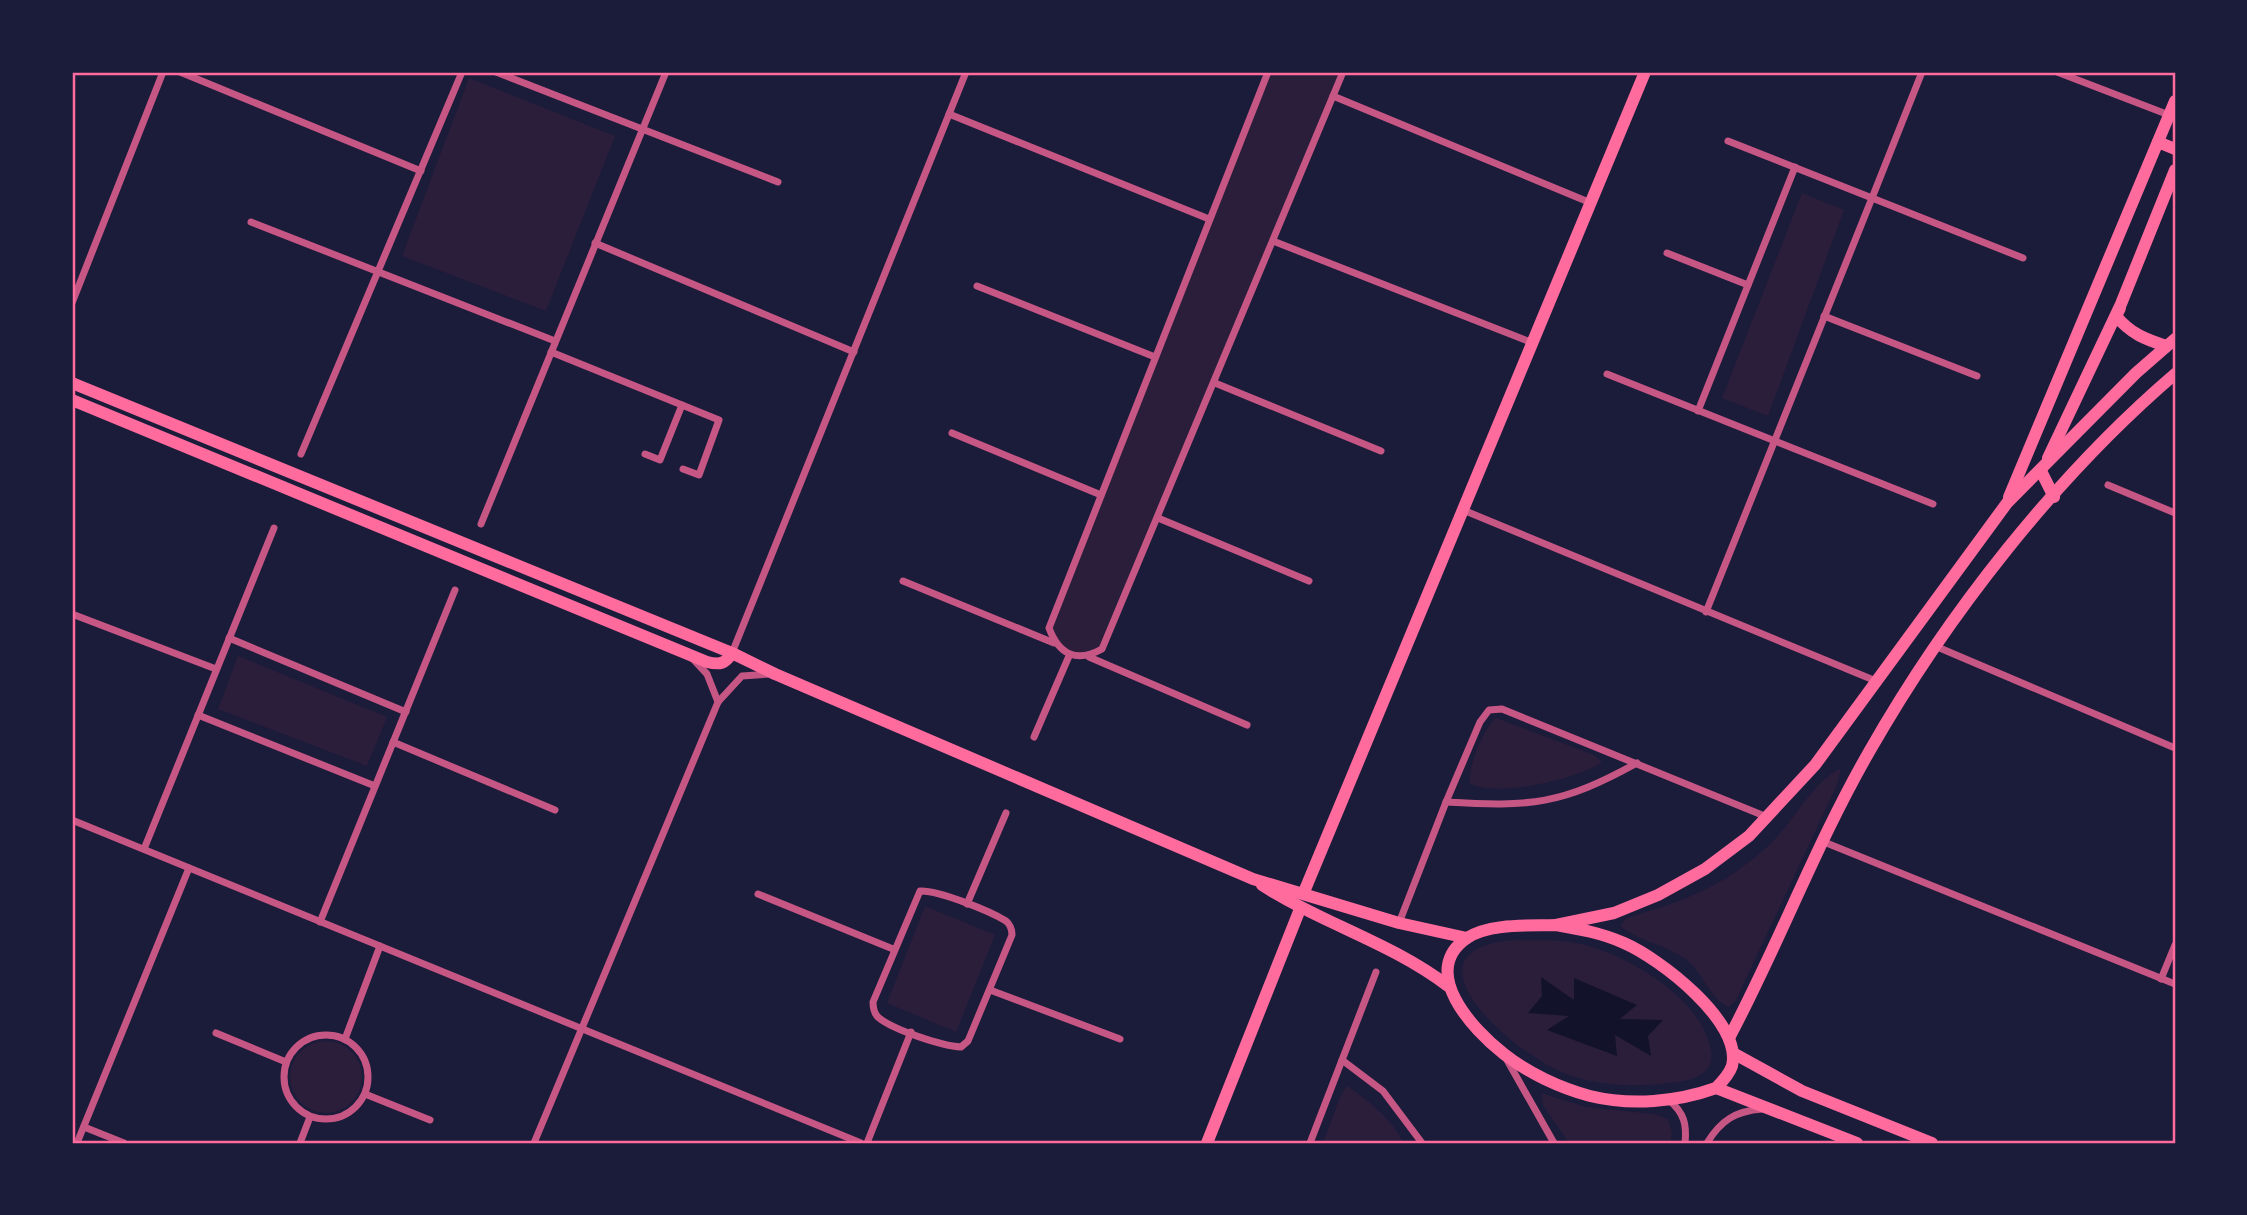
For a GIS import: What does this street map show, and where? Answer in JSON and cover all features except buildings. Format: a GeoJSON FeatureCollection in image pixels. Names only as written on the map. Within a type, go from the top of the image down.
{"type":"FeatureCollection","features":[{"type":"Feature","properties":{"kind":"main road"},"geometry":{"type":"LineString","coordinates":[[1304,892],[1645,72]]}},
{"type":"Feature","properties":{"kind":"main road"},"geometry":{"type":"LineString","coordinates":[[2007,503],[2158,142],[2172,116],[2175,101]]}},
{"type":"Feature","properties":{"kind":"main road"},"geometry":{"type":"LineString","coordinates":[[2158,142],[2175,149]]}},
{"type":"Feature","properties":{"kind":"main road"},"geometry":{"type":"LineString","coordinates":[[2171,343],[2137,337],[2116,316],[2175,170]]}},
{"type":"Feature","properties":{"kind":"main road"},"geometry":{"type":"LineString","coordinates":[[2041,471],[2121,304]]}},
{"type":"Feature","properties":{"kind":"main road"},"geometry":{"type":"LineString","coordinates":[[72,383],[733,653],[775,674],[1253,879],[1304,892],[1399,923],[1468,938],[1516,927],[1556,925],[1614,913],[1658,895],[1704,869],[1749,836],[1815,765],[2007,503],[2099,409],[2171,343]]}},
{"type":"Feature","properties":{"kind":"main road"},"geometry":{"type":"LineString","coordinates":[[1730,1038],[1868,753],[1934,645],[2016,539],[2101,446],[2175,374]]}},
{"type":"Feature","properties":{"kind":"main road"},"geometry":{"type":"LineString","coordinates":[[72,400],[688,654],[719,664],[727,661],[733,653]]}},
{"type":"Feature","properties":{"kind":"main road"},"geometry":{"type":"LineString","coordinates":[[2041,471],[2054,497]]}},
{"type":"Feature","properties":{"kind":"main road"},"geometry":{"type":"LineString","coordinates":[[1253,879],[1300,909],[1421,965],[1448,986],[1468,1015],[1503,1053],[1559,1085],[1591,1096],[1622,1100],[1669,1100],[1716,1088],[1857,1143]]}},
{"type":"Feature","properties":{"kind":"main road"},"geometry":{"type":"LineString","coordinates":[[1207,1143],[1300,909]]}},
{"type":"Feature","properties":{"kind":"main road"},"geometry":{"type":"LineString","coordinates":[[1556,925],[1613,939],[1653,959],[1698,997],[1730,1038],[1732,1066],[1716,1088]]}},
{"type":"Feature","properties":{"kind":"main road"},"geometry":{"type":"LineString","coordinates":[[1448,986],[1446,968],[1450,954],[1468,938]]}},
{"type":"Feature","properties":{"kind":"main road"},"geometry":{"type":"LineString","coordinates":[[1732,1053],[1802,1091],[1932,1143]]}},
{"type":"Feature","properties":{"kind":"street"},"geometry":{"type":"LineString","coordinates":[[72,303],[163,72]]}},
{"type":"Feature","properties":{"kind":"street"},"geometry":{"type":"LineString","coordinates":[[180,72],[421,171]]}},
{"type":"Feature","properties":{"kind":"street"},"geometry":{"type":"LineString","coordinates":[[301,454],[462,72]]}},
{"type":"Feature","properties":{"kind":"street"},"geometry":{"type":"LineString","coordinates":[[496,72],[778,182]]}},
{"type":"Feature","properties":{"kind":"street"},"geometry":{"type":"LineString","coordinates":[[481,524],[666,72]]}},
{"type":"Feature","properties":{"kind":"street"},"geometry":{"type":"LineString","coordinates":[[733,653],[966,72]]}},
{"type":"Feature","properties":{"kind":"street"},"geometry":{"type":"LineString","coordinates":[[1055,643],[1049,628],[1268,72]]}},
{"type":"Feature","properties":{"kind":"street"},"geometry":{"type":"LineString","coordinates":[[1089,657],[1102,649],[1343,72]]}},
{"type":"Feature","properties":{"kind":"street"},"geometry":{"type":"LineString","coordinates":[[1706,611],[1922,72]]}},
{"type":"Feature","properties":{"kind":"street"},"geometry":{"type":"LineString","coordinates":[[2057,72],[2172,116]]}},
{"type":"Feature","properties":{"kind":"street"},"geometry":{"type":"LineString","coordinates":[[1333,96],[1591,203]]}},
{"type":"Feature","properties":{"kind":"street"},"geometry":{"type":"LineString","coordinates":[[949,114],[1209,219]]}},
{"type":"Feature","properties":{"kind":"street"},"geometry":{"type":"LineString","coordinates":[[1728,141],[2023,258]]}},
{"type":"Feature","properties":{"kind":"street"},"geometry":{"type":"LineString","coordinates":[[1698,411],[1795,167]]}},
{"type":"Feature","properties":{"kind":"street"},"geometry":{"type":"LineString","coordinates":[[251,222],[555,341]]}},
{"type":"Feature","properties":{"kind":"street"},"geometry":{"type":"LineString","coordinates":[[1273,241],[1533,343]]}},
{"type":"Feature","properties":{"kind":"street"},"geometry":{"type":"LineString","coordinates":[[595,243],[855,352]]}},
{"type":"Feature","properties":{"kind":"street"},"geometry":{"type":"LineString","coordinates":[[1667,253],[1748,285]]}},
{"type":"Feature","properties":{"kind":"street"},"geometry":{"type":"LineString","coordinates":[[978,286],[1155,357]]}},
{"type":"Feature","properties":{"kind":"street"},"geometry":{"type":"LineString","coordinates":[[1825,316],[1977,376]]}},
{"type":"Feature","properties":{"kind":"street"},"geometry":{"type":"LineString","coordinates":[[551,352],[719,420],[699,475],[683,469]]}},
{"type":"Feature","properties":{"kind":"street"},"geometry":{"type":"LineString","coordinates":[[1607,374],[1933,504]]}},
{"type":"Feature","properties":{"kind":"street"},"geometry":{"type":"LineString","coordinates":[[1215,383],[1381,451]]}},
{"type":"Feature","properties":{"kind":"street"},"geometry":{"type":"LineString","coordinates":[[645,454],[660,460],[682,405]]}},
{"type":"Feature","properties":{"kind":"street"},"geometry":{"type":"LineString","coordinates":[[952,433],[1101,495]]}},
{"type":"Feature","properties":{"kind":"street"},"geometry":{"type":"LineString","coordinates":[[2108,485],[2175,513]]}},
{"type":"Feature","properties":{"kind":"street"},"geometry":{"type":"LineString","coordinates":[[1463,510],[1876,681]]}},
{"type":"Feature","properties":{"kind":"street"},"geometry":{"type":"LineString","coordinates":[[1158,518],[1309,580]]}},
{"type":"Feature","properties":{"kind":"street"},"geometry":{"type":"LineString","coordinates":[[144,849],[274,528]]}},
{"type":"Feature","properties":{"kind":"street"},"geometry":{"type":"LineString","coordinates":[[902,581],[1055,643],[1069,656],[1089,657],[1247,725]]}},
{"type":"Feature","properties":{"kind":"street"},"geometry":{"type":"LineString","coordinates":[[320,922],[455,590]]}},
{"type":"Feature","properties":{"kind":"street"},"geometry":{"type":"LineString","coordinates":[[72,614],[216,669]]}},
{"type":"Feature","properties":{"kind":"street"},"geometry":{"type":"LineString","coordinates":[[229,638],[406,712]]}},
{"type":"Feature","properties":{"kind":"street"},"geometry":{"type":"LineString","coordinates":[[1934,645],[2175,748]]}},
{"type":"Feature","properties":{"kind":"street"},"geometry":{"type":"LineString","coordinates":[[688,654],[707,674],[718,702]]}},
{"type":"Feature","properties":{"kind":"street"},"geometry":{"type":"LineString","coordinates":[[1034,737],[1069,656]]}},
{"type":"Feature","properties":{"kind":"street"},"geometry":{"type":"LineString","coordinates":[[534,1143],[718,702],[742,676],[775,674]]}},
{"type":"Feature","properties":{"kind":"street"},"geometry":{"type":"LineString","coordinates":[[1399,923],[1446,802],[1480,722],[1489,710],[1502,709],[1767,817]]}},
{"type":"Feature","properties":{"kind":"street"},"geometry":{"type":"LineString","coordinates":[[198,715],[375,786]]}},
{"type":"Feature","properties":{"kind":"street"},"geometry":{"type":"LineString","coordinates":[[393,742],[555,810]]}},
{"type":"Feature","properties":{"kind":"street"},"geometry":{"type":"LineString","coordinates":[[1446,802],[1497,805],[1546,803],[1593,787],[1637,763]]}},
{"type":"Feature","properties":{"kind":"street"},"geometry":{"type":"LineString","coordinates":[[967,904],[1006,813]]}},
{"type":"Feature","properties":{"kind":"street"},"geometry":{"type":"LineString","coordinates":[[72,820],[861,1143]]}},
{"type":"Feature","properties":{"kind":"street"},"geometry":{"type":"LineString","coordinates":[[1824,842],[2175,984]]}},
{"type":"Feature","properties":{"kind":"street"},"geometry":{"type":"LineString","coordinates":[[77,1143],[189,868]]}},
{"type":"Feature","properties":{"kind":"street"},"geometry":{"type":"LineString","coordinates":[[920,891],[967,904],[1007,921],[1012,927],[1012,935],[968,1041],[961,1047],[911,1032],[878,1018],[873,1002],[893,949],[920,891]]}},
{"type":"Feature","properties":{"kind":"street"},"geometry":{"type":"LineString","coordinates":[[758,894],[893,949]]}},
{"type":"Feature","properties":{"kind":"street"},"geometry":{"type":"LineString","coordinates":[[345,1039],[380,946]]}},
{"type":"Feature","properties":{"kind":"street"},"geometry":{"type":"LineString","coordinates":[[2161,979],[2175,946]]}},
{"type":"Feature","properties":{"kind":"street"},"geometry":{"type":"LineString","coordinates":[[1310,1143],[1377,972]]}},
{"type":"Feature","properties":{"kind":"street"},"geometry":{"type":"LineString","coordinates":[[990,990],[1120,1039]]}},
{"type":"Feature","properties":{"kind":"street"},"geometry":{"type":"LineString","coordinates":[[867,1143],[911,1032]]}},
{"type":"Feature","properties":{"kind":"street"},"geometry":{"type":"LineString","coordinates":[[216,1033],[286,1062]]}},
{"type":"Feature","properties":{"kind":"street"},"geometry":{"type":"LineString","coordinates":[[331,1035],[345,1039],[365,1059],[369,1073],[365,1094],[352,1111],[339,1118],[326,1120],[310,1116],[291,1101],[285,1089],[286,1062],[293,1050],[316,1036],[331,1035]]}},
{"type":"Feature","properties":{"kind":"street"},"geometry":{"type":"LineString","coordinates":[[1503,1053],[1555,1143]]}},
{"type":"Feature","properties":{"kind":"street"},"geometry":{"type":"LineString","coordinates":[[1342,1060],[1383,1091],[1412,1125],[1422,1143]]}},
{"type":"Feature","properties":{"kind":"street"},"geometry":{"type":"LineString","coordinates":[[365,1094],[430,1121]]}},
{"type":"Feature","properties":{"kind":"street"},"geometry":{"type":"LineString","coordinates":[[1669,1100],[1681,1111],[1686,1127],[1685,1143]]}},
{"type":"Feature","properties":{"kind":"street"},"geometry":{"type":"LineString","coordinates":[[1707,1143],[1718,1126],[1741,1111],[1769,1109]]}},
{"type":"Feature","properties":{"kind":"street"},"geometry":{"type":"LineString","coordinates":[[300,1143],[310,1116]]}},
{"type":"Feature","properties":{"kind":"street"},"geometry":{"type":"LineString","coordinates":[[83,1127],[124,1143]]}},
{"type":"Feature","properties":{"kind":"shaded area"},"geometry":{"type":"Polygon","coordinates":[[[1268,72],[1343,72],[1102,649],[1069,656],[1049,628],[1268,72]]]}},
{"type":"Feature","properties":{"kind":"shaded area"},"geometry":{"type":"Polygon","coordinates":[[[469,78],[615,136],[546,311],[402,256],[469,78]]]}},
{"type":"Feature","properties":{"kind":"shaded area"},"geometry":{"type":"Polygon","coordinates":[[[1802,193],[1844,210],[1768,416],[1722,398],[1802,193]]]}},
{"type":"Feature","properties":{"kind":"shaded area"},"geometry":{"type":"Polygon","coordinates":[[[238,656],[387,717],[367,766],[218,709],[238,656]]]}},
{"type":"Feature","properties":{"kind":"shaded area"},"geometry":{"type":"Polygon","coordinates":[[[1496,718],[1594,755],[1602,762],[1574,775],[1537,785],[1499,789],[1470,784],[1471,768],[1477,749],[1496,718]]]}},
{"type":"Feature","properties":{"kind":"shaded area"},"geometry":{"type":"Polygon","coordinates":[[[1841,768],[1837,785],[1735,1002],[1728,1007],[1721,1003],[1691,963],[1684,958],[1620,926],[1627,918],[1687,898],[1738,870],[1772,842],[1812,792],[1841,768]]]}},
{"type":"Feature","properties":{"kind":"shaded area"},"geometry":{"type":"Polygon","coordinates":[[[925,906],[995,935],[956,1032],[887,1003],[925,906]]]}},
{"type":"Feature","properties":{"kind":"shaded area"},"geometry":{"type":"Polygon","coordinates":[[[1518,940],[1576,943],[1616,956],[1638,967],[1677,996],[1693,1013],[1705,1032],[1711,1051],[1707,1070],[1697,1077],[1677,1082],[1651,1085],[1611,1084],[1572,1076],[1549,1066],[1522,1049],[1476,1004],[1464,982],[1464,962],[1481,947],[1518,940]]]}},
{"type":"Feature","properties":{"kind":"shaded area"},"geometry":{"type":"Polygon","coordinates":[[[1541,977],[1574,1000],[1574,978],[1637,1005],[1620,1019],[1663,1020],[1648,1036],[1651,1056],[1615,1035],[1617,1056],[1547,1030],[1569,1016],[1528,1013],[1542,996],[1541,977]]]}},
{"type":"Feature","properties":{"kind":"shaded area"},"geometry":{"type":"Polygon","coordinates":[[[333,1041],[352,1051],[360,1063],[360,1091],[352,1103],[340,1111],[319,1113],[300,1103],[292,1091],[290,1070],[300,1051],[312,1043],[333,1041]]]}},
{"type":"Feature","properties":{"kind":"shaded area"},"geometry":{"type":"Polygon","coordinates":[[[1347,1086],[1379,1111],[1404,1143],[1323,1143],[1340,1097],[1347,1086]]]}},
{"type":"Feature","properties":{"kind":"shaded area"},"geometry":{"type":"Polygon","coordinates":[[[1541,1093],[1586,1107],[1654,1114],[1668,1119],[1672,1133],[1670,1143],[1569,1143],[1543,1105],[1541,1093]]]}}]}
